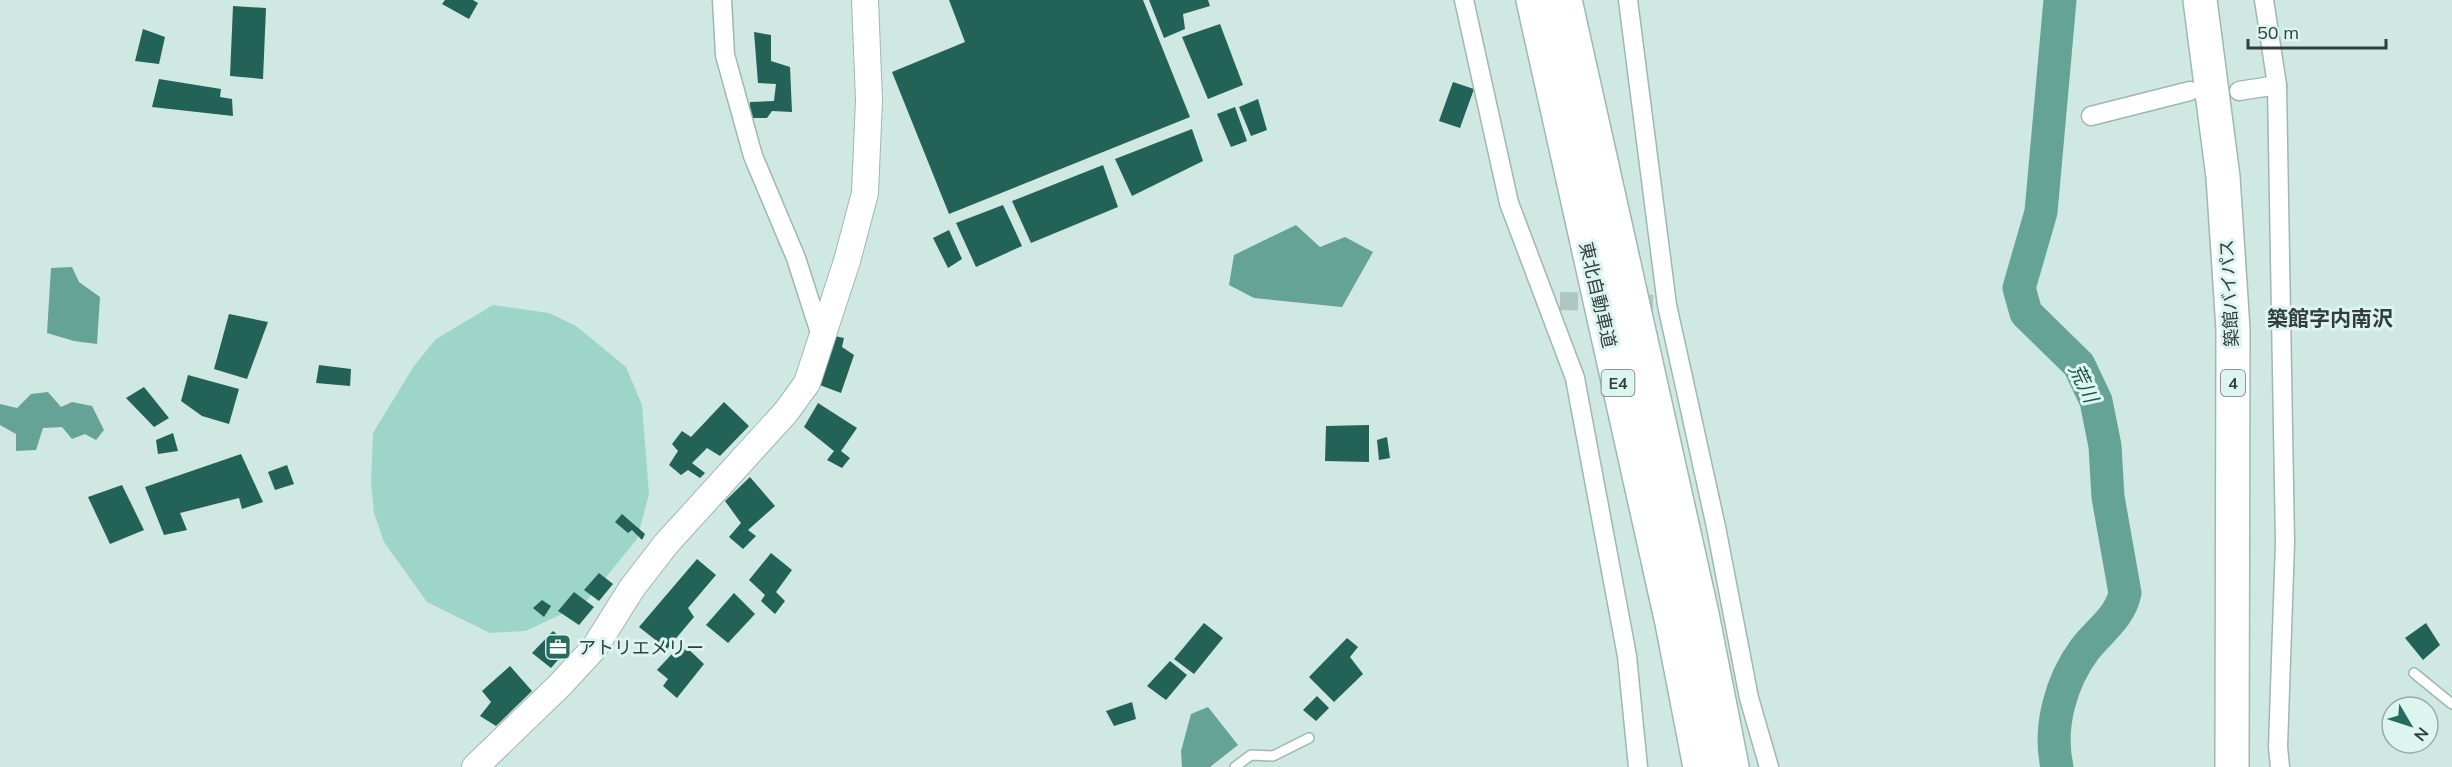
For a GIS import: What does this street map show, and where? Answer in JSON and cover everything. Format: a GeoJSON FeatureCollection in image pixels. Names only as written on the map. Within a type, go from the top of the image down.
{"type":"FeatureCollection","features":[{"type":"Feature","properties":{"kind":"highway","name":"東北自動車道"},"geometry":{"type":"LineString","coordinates":[[1533,0],[1672,623],[1700,767]]}},
{"type":"Feature","properties":{"kind":"highway","name":"東北自動車道"},"geometry":{"type":"LineString","coordinates":[[1565,0],[1702,614],[1732,767]]}},
{"type":"Feature","properties":{"kind":"highway","name":"築館バイパス"},"geometry":{"type":"LineString","coordinates":[[2200,0],[2223,177],[2233,329],[2232,767]]}},
{"type":"Feature","properties":{"kind":"street"},"geometry":{"type":"LineString","coordinates":[[722,0],[725,55],[753,156],[796,258],[822,339]]}},
{"type":"Feature","properties":{"kind":"street"},"geometry":{"type":"LineString","coordinates":[[475,767],[560,685],[595,647],[632,588],[666,544],[786,412],[807,383],[847,261],[865,193],[869,100],[865,0]]}},
{"type":"Feature","properties":{"kind":"street"},"geometry":{"type":"LineString","coordinates":[[1464,0],[1509,202],[1554,302],[1575,378],[1628,656],[1638,767]]}},
{"type":"Feature","properties":{"kind":"street"},"geometry":{"type":"LineString","coordinates":[[1628,0],[1660,304],[1716,527],[1749,698],[1769,767]]}},
{"type":"Feature","properties":{"kind":"street"},"geometry":{"type":"LineString","coordinates":[[2264,0],[2277,85],[2285,543],[2278,747],[2280,767]]}},
{"type":"Feature","properties":{"kind":"street"},"geometry":{"type":"LineString","coordinates":[[2239,91],[2277,85]]}},
{"type":"Feature","properties":{"kind":"street"},"geometry":{"type":"LineString","coordinates":[[2091,116],[2190,91]]}},
{"type":"Feature","properties":{"kind":"lane"},"geometry":{"type":"LineString","coordinates":[[2414,673],[2452,704]]}},
{"type":"Feature","properties":{"kind":"lane"},"geometry":{"type":"LineString","coordinates":[[1234,767],[1251,755],[1273,756],[1309,738]]}},
{"type":"Feature","properties":{"kind":"shaded area"},"geometry":{"type":"Polygon","coordinates":[[[1296,225],[1320,247],[1345,237],[1373,252],[1342,307],[1254,298],[1229,285],[1234,255],[1296,225]]]}},
{"type":"Feature","properties":{"kind":"shaded area"},"geometry":{"type":"Polygon","coordinates":[[[72,267],[79,282],[100,297],[97,344],[74,341],[47,333],[51,268],[72,267]]]}},
{"type":"Feature","properties":{"kind":"shaded area"},"geometry":{"type":"Polygon","coordinates":[[[493,305],[549,313],[576,326],[626,367],[642,405],[649,494],[637,539],[584,604],[525,631],[490,633],[427,602],[384,542],[374,513],[371,482],[373,433],[414,366],[436,339],[493,305]]]}},
{"type":"Feature","properties":{"kind":"shaded area"},"geometry":{"type":"Polygon","coordinates":[[[48,392],[61,407],[72,402],[92,406],[104,430],[96,440],[85,434],[72,439],[62,427],[43,428],[36,450],[16,451],[16,434],[0,425],[0,404],[17,408],[31,394],[48,392]]]}},
{"type":"Feature","properties":{"kind":"shaded area"},"geometry":{"type":"Polygon","coordinates":[[[1208,707],[1238,745],[1210,767],[1182,767],[1181,751],[1191,714],[1208,707]]]}},
{"type":"Feature","properties":{"kind":"building"},"geometry":{"type":"Polygon","coordinates":[[[445,0],[473,0],[478,3],[469,19],[442,4],[445,0]]]}},
{"type":"Feature","properties":{"kind":"building"},"geometry":{"type":"Polygon","coordinates":[[[949,0],[1143,0],[1190,117],[949,214],[892,72],[965,42],[949,0]]]}},
{"type":"Feature","properties":{"kind":"building"},"geometry":{"type":"Polygon","coordinates":[[[1149,0],[1208,0],[1210,6],[1183,14],[1185,29],[1164,38],[1149,0]]]}},
{"type":"Feature","properties":{"kind":"building"},"geometry":{"type":"Polygon","coordinates":[[[233,6],[266,8],[263,79],[230,76],[233,6]]]}},
{"type":"Feature","properties":{"kind":"building"},"geometry":{"type":"Polygon","coordinates":[[[1220,24],[1243,85],[1208,99],[1182,37],[1220,24]]]}},
{"type":"Feature","properties":{"kind":"building"},"geometry":{"type":"Polygon","coordinates":[[[143,29],[165,37],[159,64],[135,61],[143,29]]]}},
{"type":"Feature","properties":{"kind":"building"},"geometry":{"type":"Polygon","coordinates":[[[754,32],[771,35],[771,61],[790,67],[792,112],[772,111],[767,118],[750,118],[750,102],[774,101],[776,84],[758,83],[754,32]]]}},
{"type":"Feature","properties":{"kind":"building"},"geometry":{"type":"Polygon","coordinates":[[[159,79],[221,89],[220,97],[232,99],[233,116],[152,107],[159,79]]]}},
{"type":"Feature","properties":{"kind":"building"},"geometry":{"type":"Polygon","coordinates":[[[1453,82],[1474,89],[1460,128],[1439,121],[1453,82]]]}},
{"type":"Feature","properties":{"kind":"building"},"geometry":{"type":"Polygon","coordinates":[[[1258,99],[1267,130],[1251,136],[1239,107],[1258,99]]]}},
{"type":"Feature","properties":{"kind":"building"},"geometry":{"type":"Polygon","coordinates":[[[1235,107],[1247,141],[1231,147],[1217,114],[1235,107]]]}},
{"type":"Feature","properties":{"kind":"building"},"geometry":{"type":"Polygon","coordinates":[[[1192,129],[1203,161],[1132,196],[1115,159],[1192,129]]]}},
{"type":"Feature","properties":{"kind":"building"},"geometry":{"type":"Polygon","coordinates":[[[1103,165],[1118,207],[1031,243],[1012,201],[1103,165]]]}},
{"type":"Feature","properties":{"kind":"building"},"geometry":{"type":"Polygon","coordinates":[[[1003,205],[1022,246],[976,267],[956,223],[1003,205]]]}},
{"type":"Feature","properties":{"kind":"building"},"geometry":{"type":"Polygon","coordinates":[[[949,230],[962,259],[948,268],[933,238],[949,230]]]}},
{"type":"Feature","properties":{"kind":"building"},"geometry":{"type":"Polygon","coordinates":[[[229,314],[268,322],[247,379],[214,369],[229,314]]]}},
{"type":"Feature","properties":{"kind":"building"},"geometry":{"type":"Polygon","coordinates":[[[830,335],[844,338],[842,347],[854,355],[841,393],[817,384],[830,335]]]}},
{"type":"Feature","properties":{"kind":"building"},"geometry":{"type":"Polygon","coordinates":[[[319,365],[351,369],[350,386],[316,383],[319,365]]]}},
{"type":"Feature","properties":{"kind":"building"},"geometry":{"type":"Polygon","coordinates":[[[188,375],[239,389],[229,424],[202,416],[181,401],[188,375]]]}},
{"type":"Feature","properties":{"kind":"building"},"geometry":{"type":"Polygon","coordinates":[[[144,387],[169,418],[154,427],[126,398],[144,387]]]}},
{"type":"Feature","properties":{"kind":"building"},"geometry":{"type":"Polygon","coordinates":[[[724,402],[749,426],[720,456],[707,448],[692,463],[705,473],[700,478],[688,470],[681,475],[669,465],[678,451],[672,444],[682,431],[691,437],[724,402]]]}},
{"type":"Feature","properties":{"kind":"building"},"geometry":{"type":"Polygon","coordinates":[[[818,403],[857,428],[841,451],[850,458],[842,468],[827,460],[834,451],[804,427],[818,403]]]}},
{"type":"Feature","properties":{"kind":"building"},"geometry":{"type":"Polygon","coordinates":[[[1369,425],[1369,462],[1325,461],[1326,426],[1369,425]]]}},
{"type":"Feature","properties":{"kind":"building"},"geometry":{"type":"Polygon","coordinates":[[[173,433],[178,451],[158,454],[156,440],[173,433]]]}},
{"type":"Feature","properties":{"kind":"building"},"geometry":{"type":"Polygon","coordinates":[[[1387,437],[1390,458],[1379,460],[1377,440],[1387,437]]]}},
{"type":"Feature","properties":{"kind":"building"},"geometry":{"type":"Polygon","coordinates":[[[241,454],[263,502],[242,509],[239,498],[180,513],[187,530],[164,535],[145,487],[241,454]]]}},
{"type":"Feature","properties":{"kind":"building"},"geometry":{"type":"Polygon","coordinates":[[[287,465],[294,484],[275,490],[268,472],[287,465]]]}},
{"type":"Feature","properties":{"kind":"building"},"geometry":{"type":"Polygon","coordinates":[[[750,477],[775,506],[748,530],[756,536],[743,549],[729,537],[741,523],[725,501],[750,477]]]}},
{"type":"Feature","properties":{"kind":"building"},"geometry":{"type":"Polygon","coordinates":[[[122,485],[144,530],[110,544],[88,497],[122,485]]]}},
{"type":"Feature","properties":{"kind":"building"},"geometry":{"type":"Polygon","coordinates":[[[622,514],[645,534],[642,540],[632,530],[628,533],[615,522],[622,514]]]}},
{"type":"Feature","properties":{"kind":"building"},"geometry":{"type":"Polygon","coordinates":[[[771,553],[792,570],[776,592],[785,601],[775,614],[761,601],[765,595],[749,580],[771,553]]]}},
{"type":"Feature","properties":{"kind":"building"},"geometry":{"type":"Polygon","coordinates":[[[697,559],[716,575],[688,608],[694,617],[667,649],[639,627],[697,559]]]}},
{"type":"Feature","properties":{"kind":"building"},"geometry":{"type":"Polygon","coordinates":[[[599,573],[613,584],[599,601],[584,590],[599,573]]]}},
{"type":"Feature","properties":{"kind":"building"},"geometry":{"type":"Polygon","coordinates":[[[574,592],[594,607],[579,625],[558,611],[574,592]]]}},
{"type":"Feature","properties":{"kind":"building"},"geometry":{"type":"Polygon","coordinates":[[[734,593],[755,614],[728,643],[706,625],[734,593]]]}},
{"type":"Feature","properties":{"kind":"building"},"geometry":{"type":"Polygon","coordinates":[[[542,600],[551,606],[544,617],[533,608],[542,600]]]}},
{"type":"Feature","properties":{"kind":"building"},"geometry":{"type":"Polygon","coordinates":[[[1204,623],[1223,638],[1194,674],[1174,659],[1204,623]]]}},
{"type":"Feature","properties":{"kind":"building"},"geometry":{"type":"Polygon","coordinates":[[[2426,623],[2440,645],[2423,660],[2405,638],[2426,623]]]}},
{"type":"Feature","properties":{"kind":"building"},"geometry":{"type":"Polygon","coordinates":[[[553,631],[570,646],[551,668],[532,653],[553,631]]]}},
{"type":"Feature","properties":{"kind":"building"},"geometry":{"type":"Polygon","coordinates":[[[1347,638],[1358,647],[1350,657],[1363,674],[1334,702],[1309,677],[1347,638]]]}},
{"type":"Feature","properties":{"kind":"building"},"geometry":{"type":"Polygon","coordinates":[[[682,643],[704,664],[677,698],[663,686],[668,679],[657,670],[682,643]]]}},
{"type":"Feature","properties":{"kind":"building"},"geometry":{"type":"Polygon","coordinates":[[[1170,661],[1187,675],[1166,700],[1147,686],[1170,661]]]}},
{"type":"Feature","properties":{"kind":"building"},"geometry":{"type":"Polygon","coordinates":[[[510,666],[532,691],[496,726],[480,716],[491,702],[482,691],[510,666]]]}},
{"type":"Feature","properties":{"kind":"building"},"geometry":{"type":"Polygon","coordinates":[[[1317,696],[1329,708],[1316,721],[1303,710],[1317,696]]]}},
{"type":"Feature","properties":{"kind":"building"},"geometry":{"type":"Polygon","coordinates":[[[1132,702],[1136,719],[1114,726],[1106,711],[1132,702]]]}},
{"type":"Feature","properties":{"kind":"waterway","name":"荒川"},"geometry":{"type":"LineString","coordinates":[[2057,767],[2054,736],[2063,690],[2069,675],[2085,649],[2119,609],[2125,593],[2108,497],[2105,446],[2096,401],[2079,365],[2026,313],[2019,288],[2041,212],[2060,0]]}},
{"type":"Feature","properties":{"kind":"tunnel"},"geometry":{"type":"LineString","coordinates":[[1560,301],[1653,304]]}},
{"type":"Feature","properties":{"kind":"place","name":"アトリエメリー"},"geometry":{"type":"Point","coordinates":[558,647]}},
{"type":"Feature","properties":{"kind":"district","name":"築館字内南沢"},"geometry":{"type":"Point","coordinates":[2330,318]}}]}
